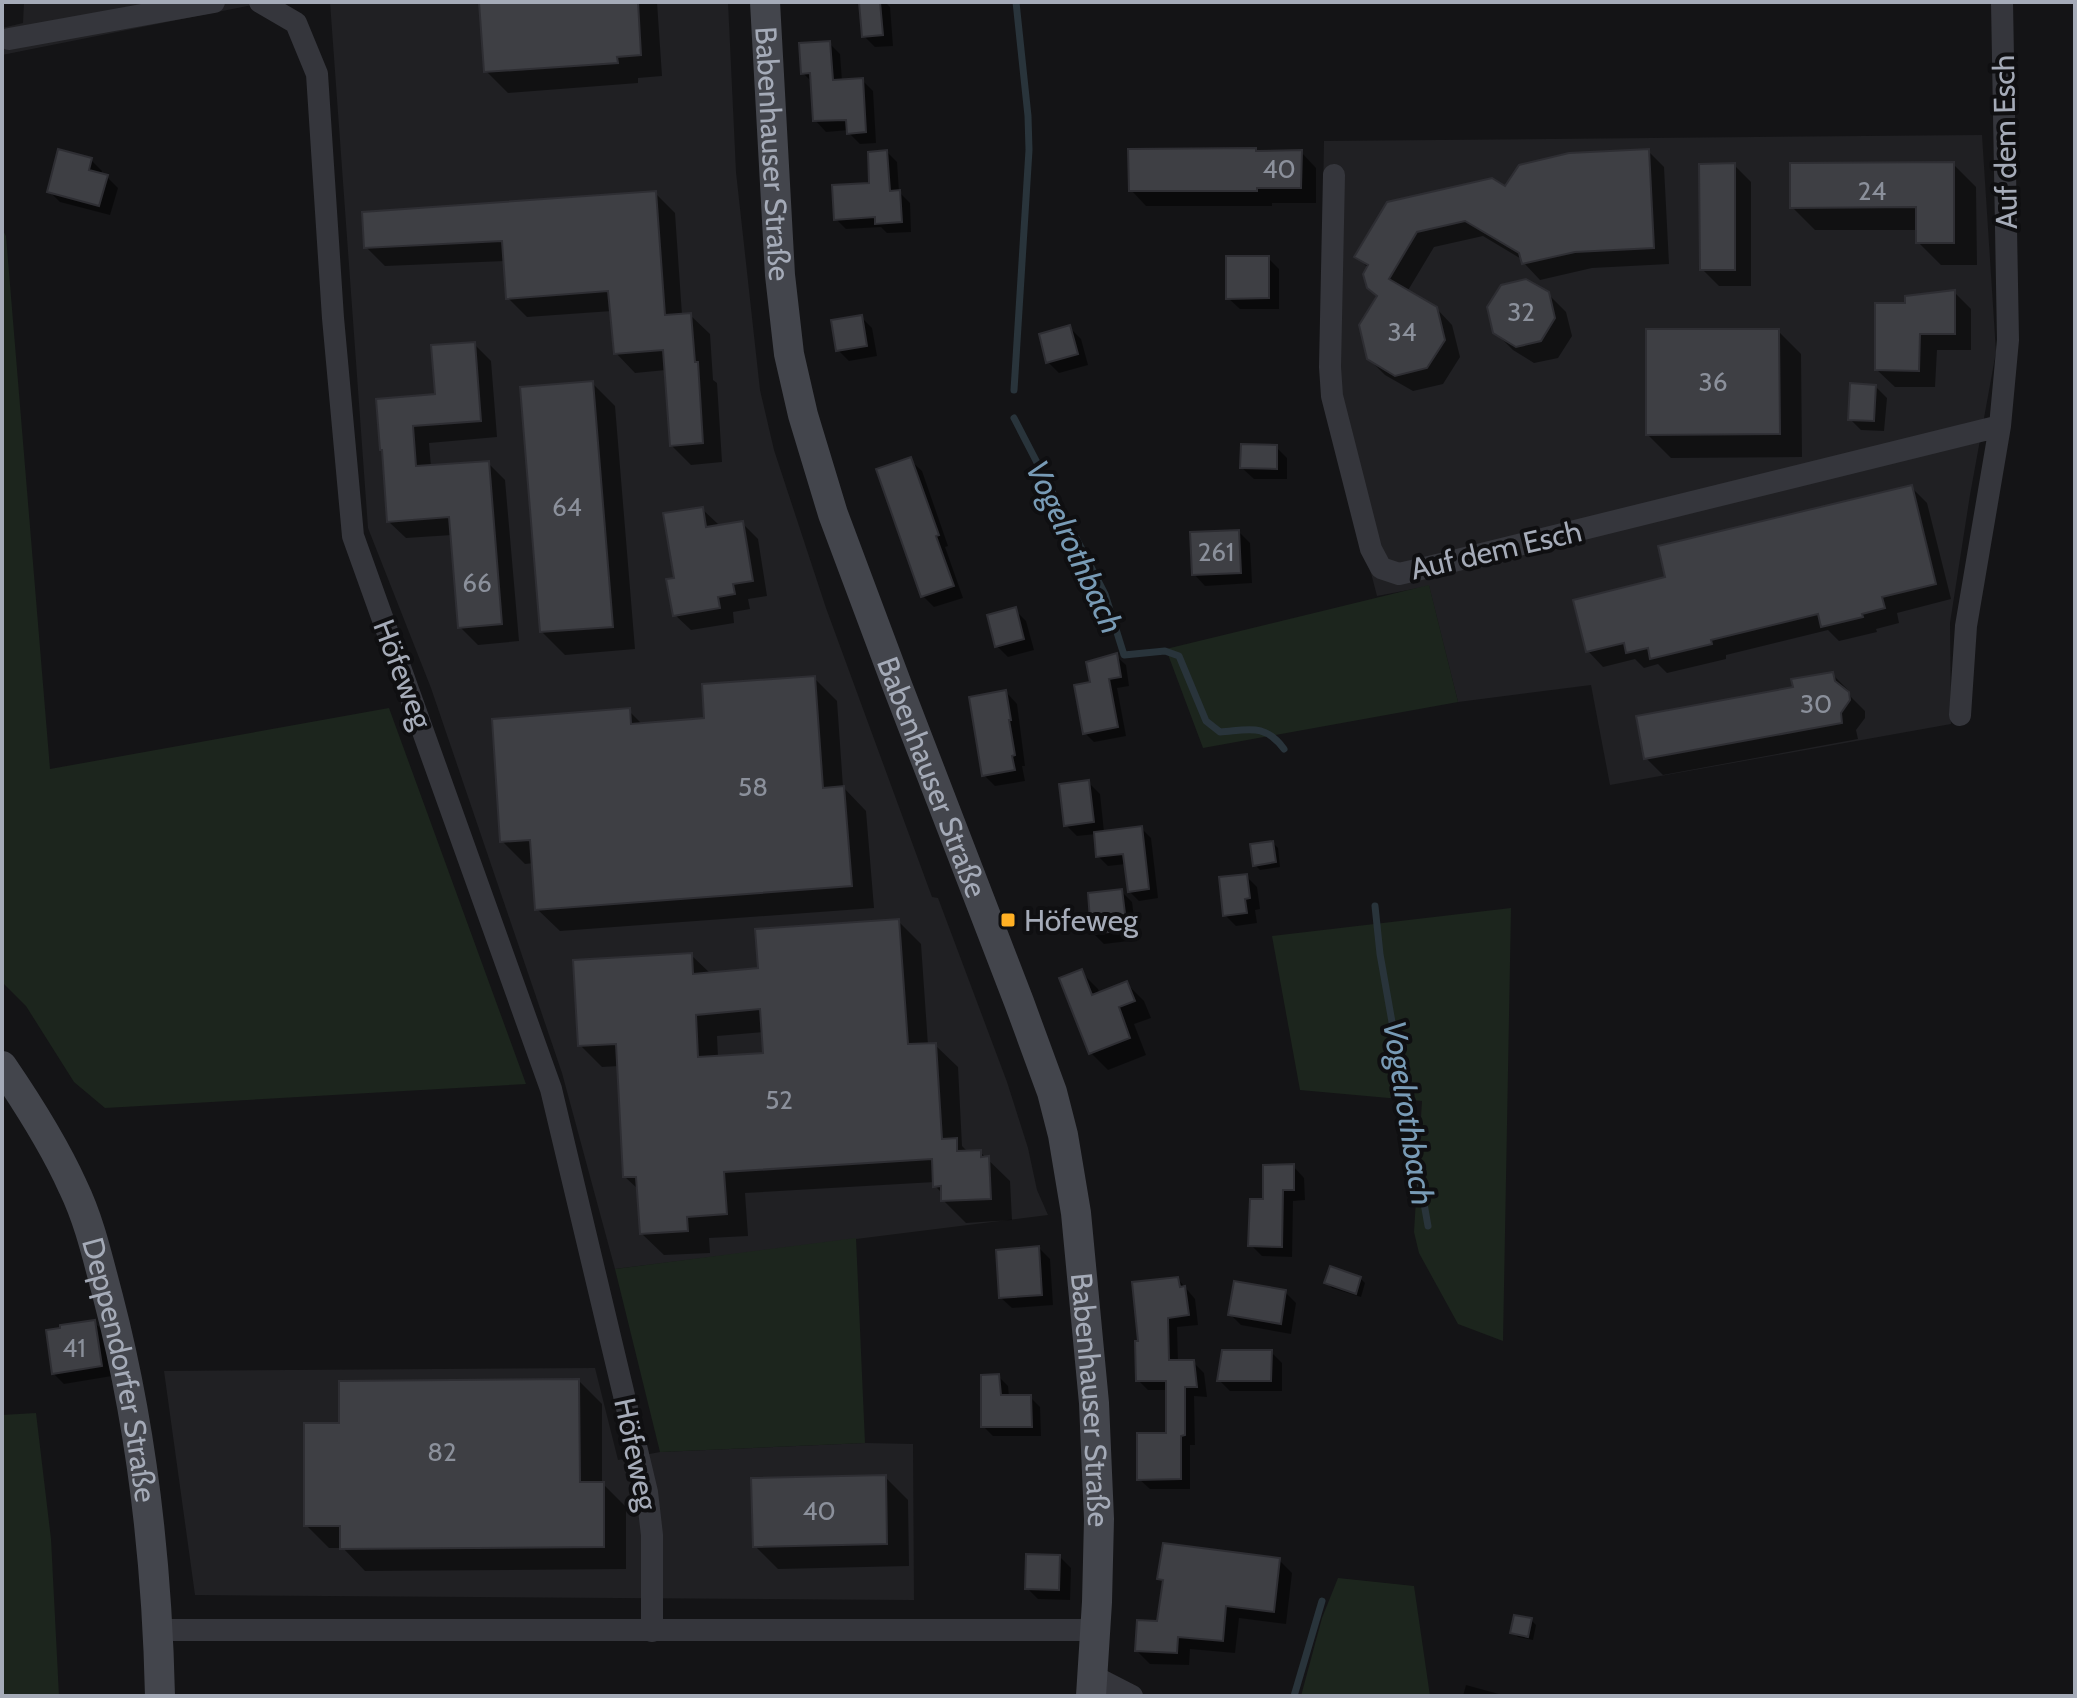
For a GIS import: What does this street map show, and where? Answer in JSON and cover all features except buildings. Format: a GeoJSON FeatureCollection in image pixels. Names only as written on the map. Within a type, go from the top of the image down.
{"type":"FeatureCollection","features":[{"type":"Feature","properties":{"kind":"main road","name":"Babenhauser Straße"},"geometry":{"type":"LineString","coordinates":[[765,2],[781,288],[789,354],[803,415],[833,514],[1019,1002],[1052,1092],[1063,1135],[1076,1213],[1092,1377],[1099,1519],[1092,1686]]}},
{"type":"Feature","properties":{"kind":"main road","name":"Deppendorfer Straße"},"geometry":{"type":"LineString","coordinates":[[2,1066],[74,1187],[93,1241],[120,1343],[144,1481],[158,1630],[160,1696]]}},
{"type":"Feature","properties":{"kind":"street"},"geometry":{"type":"LineString","coordinates":[[9,39],[214,2]]}},
{"type":"Feature","properties":{"kind":"street","name":"Höfeweg"},"geometry":{"type":"LineString","coordinates":[[260,2],[296,23],[317,74],[333,318],[353,536],[551,1089],[647,1492],[652,1535],[652,1631]]}},
{"type":"Feature","properties":{"kind":"street","name":"Auf dem Esch"},"geometry":{"type":"LineString","coordinates":[[1960,715],[1966,626],[2000,426],[2008,340],[2002,2]]}},
{"type":"Feature","properties":{"kind":"street","name":"Auf dem Esch"},"geometry":{"type":"LineString","coordinates":[[1334,175],[1332,396],[1371,549],[1381,568],[1399,574],[2000,426]]}},
{"type":"Feature","properties":{"kind":"street"},"geometry":{"type":"LineString","coordinates":[[158,1630],[1096,1630]]}},
{"type":"Feature","properties":{"kind":"street"},"geometry":{"type":"LineString","coordinates":[[1092,1686],[1132,1696]]}},
{"type":"Feature","properties":{"kind":"shaded area"},"geometry":{"type":"Polygon","coordinates":[[[24,2],[267,2],[2,55],[2,28],[23,23],[24,2]]]}},
{"type":"Feature","properties":{"kind":"shaded area"},"geometry":{"type":"Polygon","coordinates":[[[330,2],[728,2],[736,172],[760,390],[774,450],[826,608],[932,897],[938,898],[1007,1082],[1028,1148],[1037,1190],[1048,1215],[615,1269],[562,1073],[431,688],[368,528],[330,2]]]}},
{"type":"Feature","properties":{"kind":"shaded area"},"geometry":{"type":"Polygon","coordinates":[[[1982,135],[1996,352],[1950,623],[1951,724],[1610,785],[1591,685],[1458,702],[1429,586],[1377,596],[1320,377],[1324,141],[1982,135]]]}},
{"type":"Feature","properties":{"kind":"shaded area"},"geometry":{"type":"Polygon","coordinates":[[[2,229],[6,236],[50,769],[389,708],[526,1084],[105,1108],[74,1082],[26,1006],[2,982],[2,229]]]}},
{"type":"Feature","properties":{"kind":"shaded area"},"geometry":{"type":"Polygon","coordinates":[[[1429,585],[1458,702],[1203,748],[1166,649],[1429,585]]]}},
{"type":"Feature","properties":{"kind":"shaded area"},"geometry":{"type":"Polygon","coordinates":[[[1511,908],[1503,1341],[1458,1324],[1419,1253],[1414,1232],[1422,1101],[1300,1090],[1272,936],[1511,908]]]}},
{"type":"Feature","properties":{"kind":"shaded area"},"geometry":{"type":"Polygon","coordinates":[[[856,1238],[865,1443],[660,1452],[615,1269],[856,1238]]]}},
{"type":"Feature","properties":{"kind":"shaded area"},"geometry":{"type":"Polygon","coordinates":[[[595,1368],[618,1460],[660,1452],[865,1443],[913,1444],[914,1600],[195,1595],[164,1371],[595,1368]]]}},
{"type":"Feature","properties":{"kind":"shaded area"},"geometry":{"type":"Polygon","coordinates":[[[36,1413],[51,1539],[59,1696],[2,1696],[2,1415],[36,1413]]]}},
{"type":"Feature","properties":{"kind":"shaded area"},"geometry":{"type":"Polygon","coordinates":[[[1338,1578],[1414,1586],[1430,1696],[1301,1696],[1322,1618],[1338,1578]]]}},
{"type":"Feature","properties":{"kind":"waterway","name":"Vogelrothbach"},"geometry":{"type":"LineString","coordinates":[[1014,390],[1029,150],[1016,2]]}},
{"type":"Feature","properties":{"kind":"waterway","name":"Vogelrothbach"},"geometry":{"type":"LineString","coordinates":[[1014,418],[1105,594],[1124,655],[1165,651],[1179,656],[1206,721],[1220,732],[1263,732],[1284,749]]}},
{"type":"Feature","properties":{"kind":"waterway","name":"Vogelrothbach"},"geometry":{"type":"LineString","coordinates":[[1375,906],[1380,954],[1428,1226]]}},
{"type":"Feature","properties":{"kind":"waterway","name":"Vogelrothbach"},"geometry":{"type":"LineString","coordinates":[[1294,1696],[1322,1601]]}},
{"type":"Feature","properties":{"kind":"place","name":"Höfeweg"},"geometry":{"type":"Point","coordinates":[1008,920]}}]}
